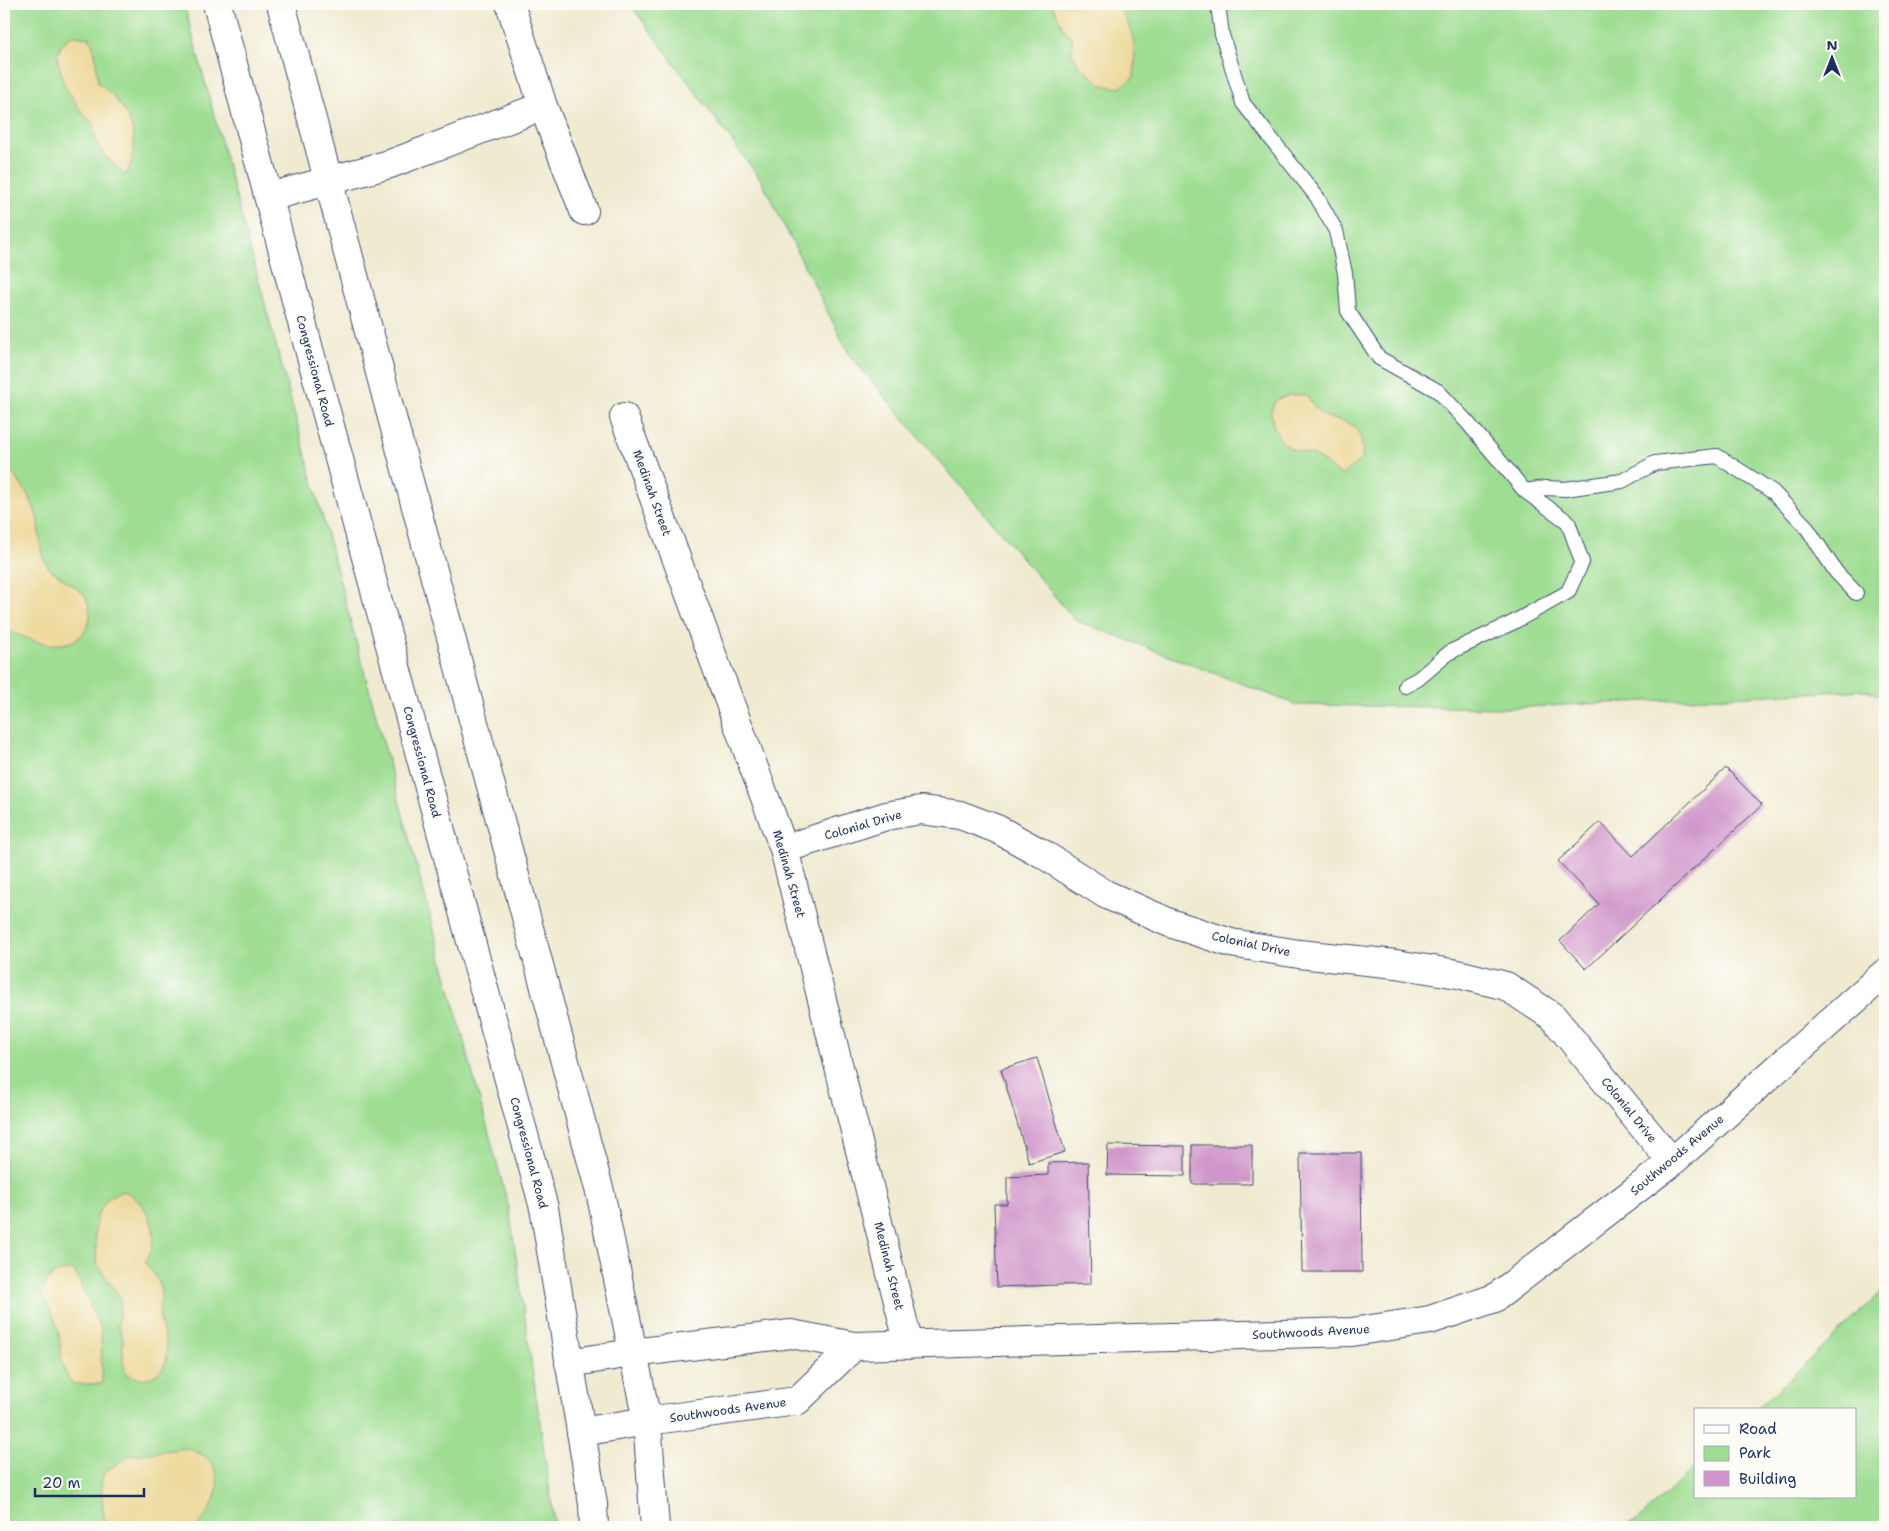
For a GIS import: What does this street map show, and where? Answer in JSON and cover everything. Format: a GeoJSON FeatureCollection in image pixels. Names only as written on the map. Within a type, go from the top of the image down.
{"type":"FeatureCollection","features":[{"type":"Feature","properties":{"kind":"street","name":"Congressional Road"},"geometry":{"type":"LineString","coordinates":[[218,4],[544,1208],[593,1504],[594,1527]]}},
{"type":"Feature","properties":{"kind":"street"},"geometry":{"type":"LineString","coordinates":[[281,4],[601,1196],[646,1421],[655,1527]]}},
{"type":"Feature","properties":{"kind":"street"},"geometry":{"type":"LineString","coordinates":[[510,4],[543,106],[584,212]]}},
{"type":"Feature","properties":{"kind":"street"},"geometry":{"type":"LineString","coordinates":[[269,196],[390,164],[543,106]]}},
{"type":"Feature","properties":{"kind":"street","name":"Medinah Street"},"geometry":{"type":"LineString","coordinates":[[624,418],[784,849],[909,1345]]}},
{"type":"Feature","properties":{"kind":"street","name":"Colonial Drive"},"geometry":{"type":"LineString","coordinates":[[784,849],[886,816],[921,810],[960,815],[997,829],[1043,854],[1105,894],[1170,923],[1223,940],[1299,954],[1396,964],[1458,974],[1506,986],[1553,1017],[1672,1162]]}},
{"type":"Feature","properties":{"kind":"street","name":"Southwoods Avenue"},"geometry":{"type":"LineString","coordinates":[[570,1364],[632,1353],[791,1334],[854,1346],[909,1345],[1352,1332],[1430,1320],[1495,1298],[1672,1162],[1885,974]]}},
{"type":"Feature","properties":{"kind":"street","name":"Southwoods Avenue"},"geometry":{"type":"LineString","coordinates":[[581,1432],[646,1421],[796,1401],[854,1346]]}},
{"type":"Feature","properties":{"kind":"lane"},"geometry":{"type":"LineString","coordinates":[[1218,4],[1224,44],[1243,103],[1317,196],[1336,231],[1345,273],[1348,312],[1379,358],[1438,390],[1524,490],[1568,522],[1582,562],[1568,592],[1512,623],[1450,652],[1405,686]]}},
{"type":"Feature","properties":{"kind":"lane"},"geometry":{"type":"LineString","coordinates":[[1524,490],[1565,489],[1622,481],[1655,463],[1717,456],[1773,492],[1805,525],[1836,572],[1856,594]]}},
{"type":"Feature","properties":{"kind":"green space"},"geometry":{"type":"Polygon","coordinates":[[[4,4],[184,4],[509,1208],[555,1527],[4,1527],[4,4]]]}},
{"type":"Feature","properties":{"kind":"green space"},"geometry":{"type":"Polygon","coordinates":[[[630,4],[1885,4],[1885,698],[1867,690],[1507,708],[1297,705],[1075,620],[850,356],[761,180],[630,4]]]}},
{"type":"Feature","properties":{"kind":"green space"},"geometry":{"type":"Polygon","coordinates":[[[1885,1289],[1885,1527],[1619,1527],[1637,1521],[1694,1468],[1694,1498],[1856,1498],[1856,1408],[1758,1408],[1885,1289]]]}},
{"type":"Feature","properties":{"kind":"sand"},"geometry":{"type":"Polygon","coordinates":[[[1053,4],[1115,4],[1127,21],[1133,38],[1135,56],[1134,77],[1120,88],[1102,85],[1080,66],[1072,53],[1072,37],[1064,30],[1053,4]]]}},
{"type":"Feature","properties":{"kind":"sand"},"geometry":{"type":"Polygon","coordinates":[[[71,36],[90,38],[95,53],[98,83],[118,102],[130,124],[134,149],[126,175],[105,157],[98,145],[92,122],[81,111],[64,85],[57,56],[62,44],[71,36]]]}},
{"type":"Feature","properties":{"kind":"sand"},"geometry":{"type":"Polygon","coordinates":[[[1290,395],[1306,395],[1324,415],[1354,427],[1361,439],[1362,459],[1342,475],[1316,457],[1293,450],[1285,445],[1276,432],[1271,411],[1276,400],[1290,395]]]}},
{"type":"Feature","properties":{"kind":"sand"},"geometry":{"type":"Polygon","coordinates":[[[4,460],[30,498],[37,516],[42,556],[49,568],[85,595],[90,617],[85,630],[77,639],[66,643],[40,642],[14,633],[4,627],[4,460]]]}},
{"type":"Feature","properties":{"kind":"sand"},"geometry":{"type":"Polygon","coordinates":[[[123,1191],[137,1199],[151,1222],[154,1239],[151,1251],[145,1262],[161,1288],[160,1315],[167,1357],[161,1370],[148,1378],[137,1378],[126,1374],[123,1362],[123,1338],[118,1326],[121,1299],[97,1264],[95,1234],[97,1215],[108,1198],[123,1191]]]}},
{"type":"Feature","properties":{"kind":"sand"},"geometry":{"type":"Polygon","coordinates":[[[74,1270],[101,1329],[102,1384],[74,1384],[69,1379],[61,1359],[58,1329],[51,1310],[41,1293],[46,1282],[53,1275],[74,1270]]]}},
{"type":"Feature","properties":{"kind":"sand"},"geometry":{"type":"Polygon","coordinates":[[[188,1448],[206,1457],[213,1465],[217,1474],[216,1493],[213,1503],[197,1527],[105,1527],[101,1488],[103,1473],[129,1456],[188,1448]]]}},
{"type":"Feature","properties":{"kind":"building"},"geometry":{"type":"Polygon","coordinates":[[[1726,768],[1762,805],[1586,969],[1560,941],[1599,904],[1558,861],[1600,822],[1633,856],[1726,768]]]}},
{"type":"Feature","properties":{"kind":"building"},"geometry":{"type":"Polygon","coordinates":[[[1037,1058],[1065,1152],[1029,1163],[1001,1069],[1037,1058]]]}},
{"type":"Feature","properties":{"kind":"building"},"geometry":{"type":"Polygon","coordinates":[[[1108,1145],[1185,1146],[1185,1176],[1107,1175],[1108,1145]]]}},
{"type":"Feature","properties":{"kind":"building"},"geometry":{"type":"Polygon","coordinates":[[[1192,1145],[1252,1145],[1252,1184],[1192,1184],[1192,1145]]]}},
{"type":"Feature","properties":{"kind":"building"},"geometry":{"type":"Polygon","coordinates":[[[1300,1153],[1361,1153],[1362,1272],[1302,1272],[1300,1153]]]}},
{"type":"Feature","properties":{"kind":"building"},"geometry":{"type":"Polygon","coordinates":[[[1088,1162],[1091,1284],[997,1287],[994,1204],[1007,1204],[1007,1177],[1048,1175],[1048,1163],[1088,1162]]]}}]}
